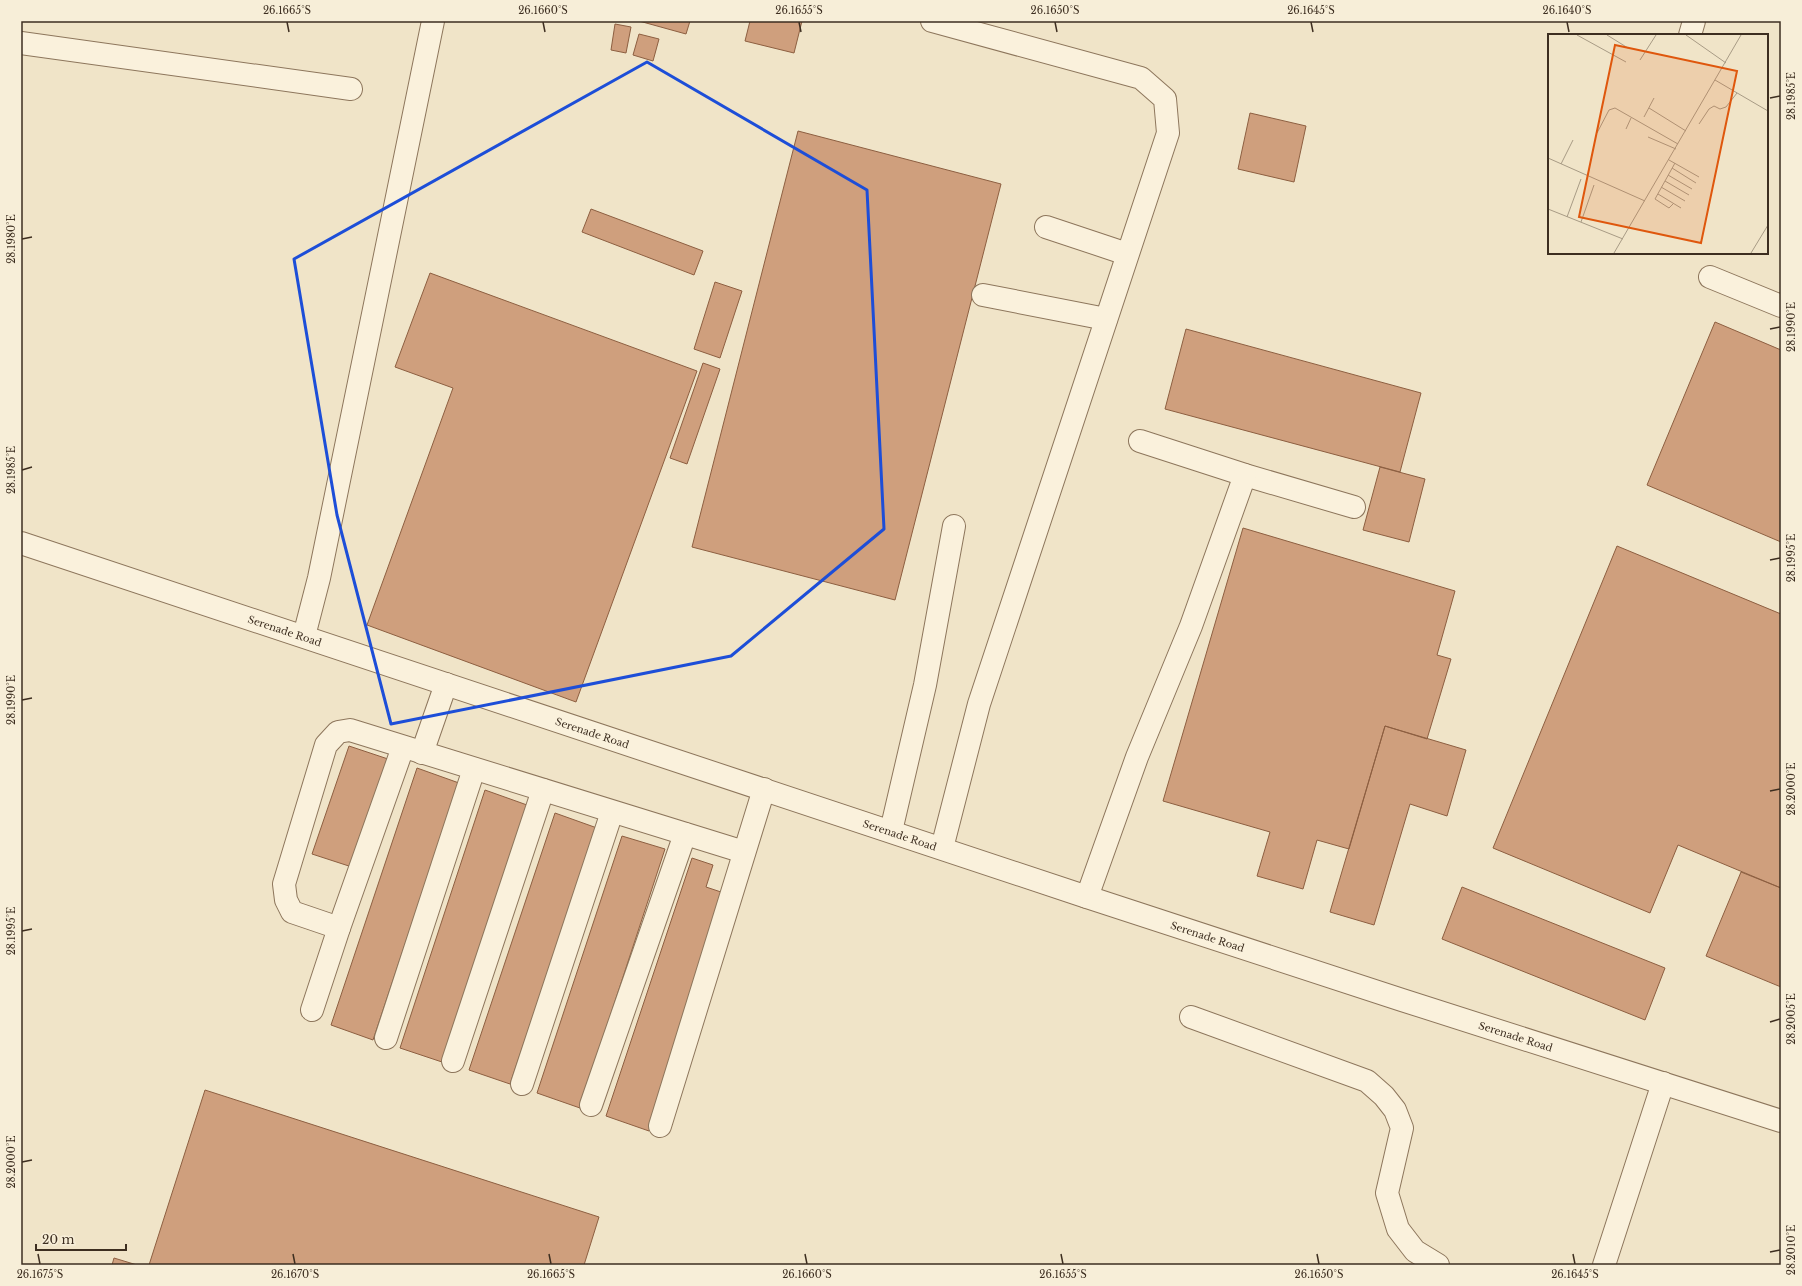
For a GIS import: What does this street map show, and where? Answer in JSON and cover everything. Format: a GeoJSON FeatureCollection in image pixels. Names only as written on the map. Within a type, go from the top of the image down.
{"type":"FeatureCollection","features":[{"type":"Feature","properties":{"kind":"street"},"geometry":{"type":"LineString","coordinates":[[304,636],[319,578],[433,21]]}},
{"type":"Feature","properties":{"kind":"street"},"geometry":{"type":"LineString","coordinates":[[932,21],[1141,78],[1165,99],[1168,133],[979,704],[942,848]]}},
{"type":"Feature","properties":{"kind":"street"},"geometry":{"type":"LineString","coordinates":[[1690,34],[1694,21]]}},
{"type":"Feature","properties":{"kind":"street"},"geometry":{"type":"LineString","coordinates":[[21,43],[351,89]]}},
{"type":"Feature","properties":{"kind":"street"},"geometry":{"type":"LineString","coordinates":[[1046,227],[1127,254]]}},
{"type":"Feature","properties":{"kind":"street"},"geometry":{"type":"LineString","coordinates":[[1710,277],[1781,306]]}},
{"type":"Feature","properties":{"kind":"street"},"geometry":{"type":"LineString","coordinates":[[983,295],[1106,319]]}},
{"type":"Feature","properties":{"kind":"street"},"geometry":{"type":"LineString","coordinates":[[1140,441],[1245,475],[1354,507]]}},
{"type":"Feature","properties":{"kind":"street"},"geometry":{"type":"LineString","coordinates":[[1087,897],[1138,757],[1191,626],[1245,475]]}},
{"type":"Feature","properties":{"kind":"street"},"geometry":{"type":"LineString","coordinates":[[891,831],[925,685],[954,526]]}},
{"type":"Feature","properties":{"kind":"street","name":"Serenade Road"},"geometry":{"type":"LineString","coordinates":[[21,543],[1087,897],[1402,1000],[1781,1121]]}},
{"type":"Feature","properties":{"kind":"street"},"geometry":{"type":"LineString","coordinates":[[312,1010],[339,928],[412,750],[446,684]]}},
{"type":"Feature","properties":{"kind":"street"},"geometry":{"type":"LineString","coordinates":[[339,928],[292,912],[286,900],[284,884],[326,745],[338,732],[350,730],[744,852]]}},
{"type":"Feature","properties":{"kind":"street"},"geometry":{"type":"LineString","coordinates":[[386,1038],[474,769]]}},
{"type":"Feature","properties":{"kind":"street"},"geometry":{"type":"LineString","coordinates":[[660,1126],[764,789]]}},
{"type":"Feature","properties":{"kind":"street"},"geometry":{"type":"LineString","coordinates":[[453,1060],[543,790]]}},
{"type":"Feature","properties":{"kind":"street"},"geometry":{"type":"LineString","coordinates":[[522,1084],[612,812]]}},
{"type":"Feature","properties":{"kind":"street"},"geometry":{"type":"LineString","coordinates":[[591,1105],[685,834]]}},
{"type":"Feature","properties":{"kind":"street"},"geometry":{"type":"LineString","coordinates":[[1191,1017],[1367,1082],[1384,1096],[1395,1110],[1402,1128],[1387,1193],[1398,1229],[1414,1251],[1438,1265]]}},
{"type":"Feature","properties":{"kind":"street"},"geometry":{"type":"LineString","coordinates":[[1604,1265],[1663,1083]]}},
{"type":"Feature","properties":{"kind":"highlighted area"},"geometry":{"type":"Polygon","coordinates":[[[647,62],[867,190],[884,529],[731,656],[391,724],[337,515],[294,259],[647,62]]]}},
{"type":"Feature","properties":{"kind":"building"},"geometry":{"type":"Polygon","coordinates":[[[639,21],[690,21],[686,34],[639,21]]]}},
{"type":"Feature","properties":{"kind":"building"},"geometry":{"type":"Polygon","coordinates":[[[750,21],[802,21],[794,53],[745,41],[750,21]]]}},
{"type":"Feature","properties":{"kind":"building"},"geometry":{"type":"Polygon","coordinates":[[[615,24],[631,27],[626,53],[611,50],[615,24]]]}},
{"type":"Feature","properties":{"kind":"building"},"geometry":{"type":"Polygon","coordinates":[[[639,34],[659,39],[653,61],[633,55],[639,34]]]}},
{"type":"Feature","properties":{"kind":"building"},"geometry":{"type":"Polygon","coordinates":[[[1250,113],[1306,126],[1294,182],[1238,169],[1250,113]]]}},
{"type":"Feature","properties":{"kind":"building"},"geometry":{"type":"Polygon","coordinates":[[[798,131],[1001,184],[895,600],[692,547],[798,131]]]}},
{"type":"Feature","properties":{"kind":"building"},"geometry":{"type":"Polygon","coordinates":[[[591,209],[703,251],[694,275],[582,232],[591,209]]]}},
{"type":"Feature","properties":{"kind":"building"},"geometry":{"type":"Polygon","coordinates":[[[430,273],[697,371],[576,702],[367,625],[453,388],[395,367],[430,273]]]}},
{"type":"Feature","properties":{"kind":"building"},"geometry":{"type":"Polygon","coordinates":[[[715,282],[742,291],[720,358],[694,349],[715,282]]]}},
{"type":"Feature","properties":{"kind":"building"},"geometry":{"type":"Polygon","coordinates":[[[1715,322],[1781,350],[1781,542],[1647,485],[1715,322]]]}},
{"type":"Feature","properties":{"kind":"building"},"geometry":{"type":"Polygon","coordinates":[[[1186,329],[1421,393],[1400,472],[1165,409],[1186,329]]]}},
{"type":"Feature","properties":{"kind":"building"},"geometry":{"type":"Polygon","coordinates":[[[703,363],[720,369],[687,464],[670,458],[703,363]]]}},
{"type":"Feature","properties":{"kind":"building"},"geometry":{"type":"Polygon","coordinates":[[[1380,467],[1425,479],[1409,542],[1363,530],[1380,467]]]}},
{"type":"Feature","properties":{"kind":"building"},"geometry":{"type":"Polygon","coordinates":[[[1243,528],[1455,591],[1437,655],[1451,659],[1427,739],[1385,726],[1349,849],[1317,840],[1303,889],[1257,876],[1270,832],[1163,801],[1243,528]]]}},
{"type":"Feature","properties":{"kind":"building"},"geometry":{"type":"Polygon","coordinates":[[[1617,546],[1781,614],[1781,888],[1678,845],[1650,913],[1493,848],[1617,546]]]}},
{"type":"Feature","properties":{"kind":"building"},"geometry":{"type":"Polygon","coordinates":[[[1385,726],[1466,750],[1447,816],[1410,804],[1374,925],[1330,912],[1385,726]]]}},
{"type":"Feature","properties":{"kind":"building"},"geometry":{"type":"Polygon","coordinates":[[[349,746],[391,760],[355,868],[312,854],[349,746]]]}},
{"type":"Feature","properties":{"kind":"building"},"geometry":{"type":"Polygon","coordinates":[[[417,768],[459,783],[373,1040],[331,1025],[417,768]]]}},
{"type":"Feature","properties":{"kind":"building"},"geometry":{"type":"Polygon","coordinates":[[[485,790],[527,805],[442,1062],[400,1048],[485,790]]]}},
{"type":"Feature","properties":{"kind":"building"},"geometry":{"type":"Polygon","coordinates":[[[555,813],[597,828],[510,1084],[469,1070],[555,813]]]}},
{"type":"Feature","properties":{"kind":"building"},"geometry":{"type":"Polygon","coordinates":[[[622,836],[665,849],[580,1108],[537,1093],[622,836]]]}},
{"type":"Feature","properties":{"kind":"building"},"geometry":{"type":"Polygon","coordinates":[[[692,858],[713,865],[706,887],[727,894],[649,1131],[606,1116],[692,858]]]}},
{"type":"Feature","properties":{"kind":"building"},"geometry":{"type":"Polygon","coordinates":[[[1741,872],[1781,888],[1781,987],[1706,956],[1741,872]]]}},
{"type":"Feature","properties":{"kind":"building"},"geometry":{"type":"Polygon","coordinates":[[[1462,887],[1665,968],[1645,1020],[1442,939],[1462,887]]]}},
{"type":"Feature","properties":{"kind":"building"},"geometry":{"type":"Polygon","coordinates":[[[205,1090],[599,1217],[584,1265],[149,1265],[205,1090]]]}},
{"type":"Feature","properties":{"kind":"building"},"geometry":{"type":"Polygon","coordinates":[[[114,1258],[137,1265],[112,1265],[114,1258]]]}}]}
